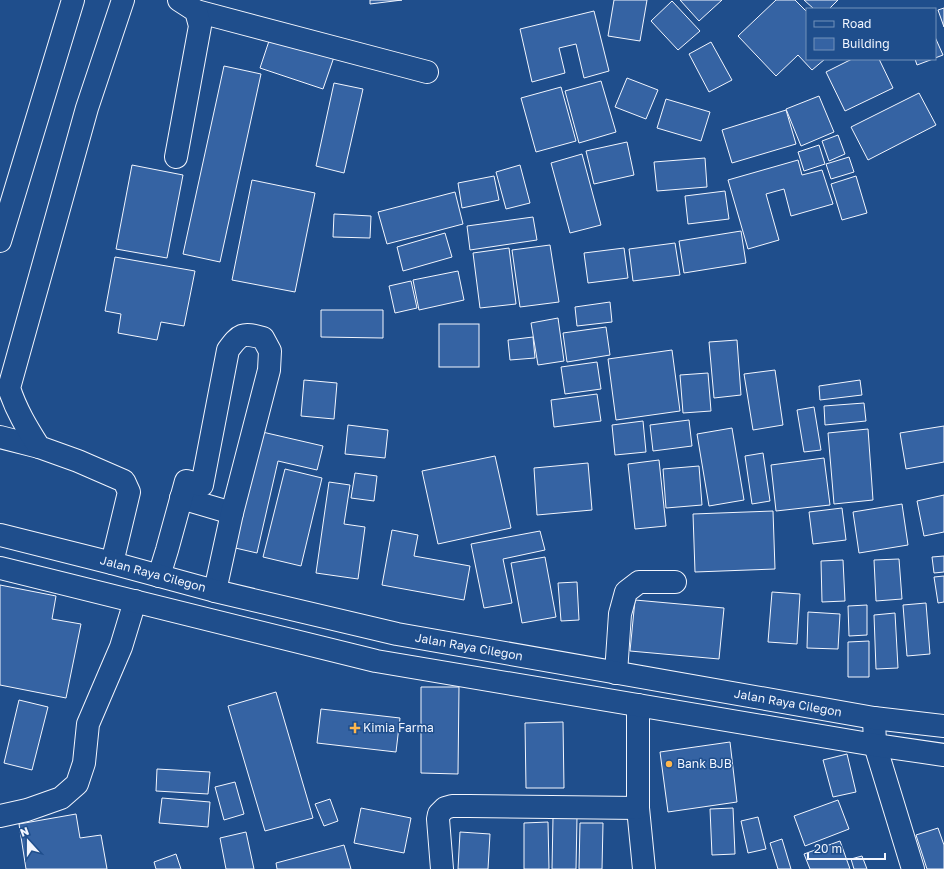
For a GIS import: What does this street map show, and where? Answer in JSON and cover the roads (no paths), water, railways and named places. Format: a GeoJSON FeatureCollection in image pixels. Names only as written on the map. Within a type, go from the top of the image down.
{"type":"FeatureCollection","features":[{"type":"Feature","properties":{"kind":"main road"},"geometry":{"type":"LineString","coordinates":[[0,241],[73,0]]}},
{"type":"Feature","properties":{"kind":"main road"},"geometry":{"type":"LineString","coordinates":[[39,447],[4,388],[87,108],[123,0]]}},
{"type":"Feature","properties":{"kind":"main road"},"geometry":{"type":"LineString","coordinates":[[188,5],[427,72]]}},
{"type":"Feature","properties":{"kind":"main road"},"geometry":{"type":"LineString","coordinates":[[176,158],[200,26],[188,5]]}},
{"type":"Feature","properties":{"kind":"main road"},"geometry":{"type":"LineString","coordinates":[[159,576],[186,481],[202,485],[228,350],[238,337],[250,334],[263,338],[270,351],[268,370],[232,513],[215,591]]}},
{"type":"Feature","properties":{"kind":"main road"},"geometry":{"type":"LineString","coordinates":[[0,437],[39,447],[78,461],[124,481],[129,492],[112,563]]}},
{"type":"Feature","properties":{"kind":"main road"},"geometry":{"type":"LineString","coordinates":[[181,498],[232,513]]}},
{"type":"Feature","properties":{"kind":"main road","name":"Jalan Raya Cilegon"},"geometry":{"type":"LineString","coordinates":[[0,535],[215,591],[397,634],[874,718],[944,726]]}},
{"type":"Feature","properties":{"kind":"main road"},"geometry":{"type":"LineString","coordinates":[[0,568],[376,661],[875,745],[944,755]]}},
{"type":"Feature","properties":{"kind":"main road"},"geometry":{"type":"LineString","coordinates":[[616,673],[620,614],[626,592],[639,582],[674,582]]}},
{"type":"Feature","properties":{"kind":"main road"},"geometry":{"type":"LineString","coordinates":[[0,816],[28,810],[61,798],[77,784],[84,763],[88,724],[121,648],[135,601]]}},
{"type":"Feature","properties":{"kind":"main road"},"geometry":{"type":"LineString","coordinates":[[638,705],[638,808],[644,869]]}},
{"type":"Feature","properties":{"kind":"main road"},"geometry":{"type":"LineString","coordinates":[[874,718],[875,745],[913,869]]}},
{"type":"Feature","properties":{"kind":"main road"},"geometry":{"type":"LineString","coordinates":[[442,869],[438,819],[441,811],[445,808],[452,806],[469,806],[638,808]]}},
{"type":"Feature","properties":{"kind":"place","name":"Kimia Farma"},"geometry":{"type":"Point","coordinates":[355,728]}},
{"type":"Feature","properties":{"kind":"place","name":"Bank BJB"},"geometry":{"type":"Point","coordinates":[669,764]}}]}
